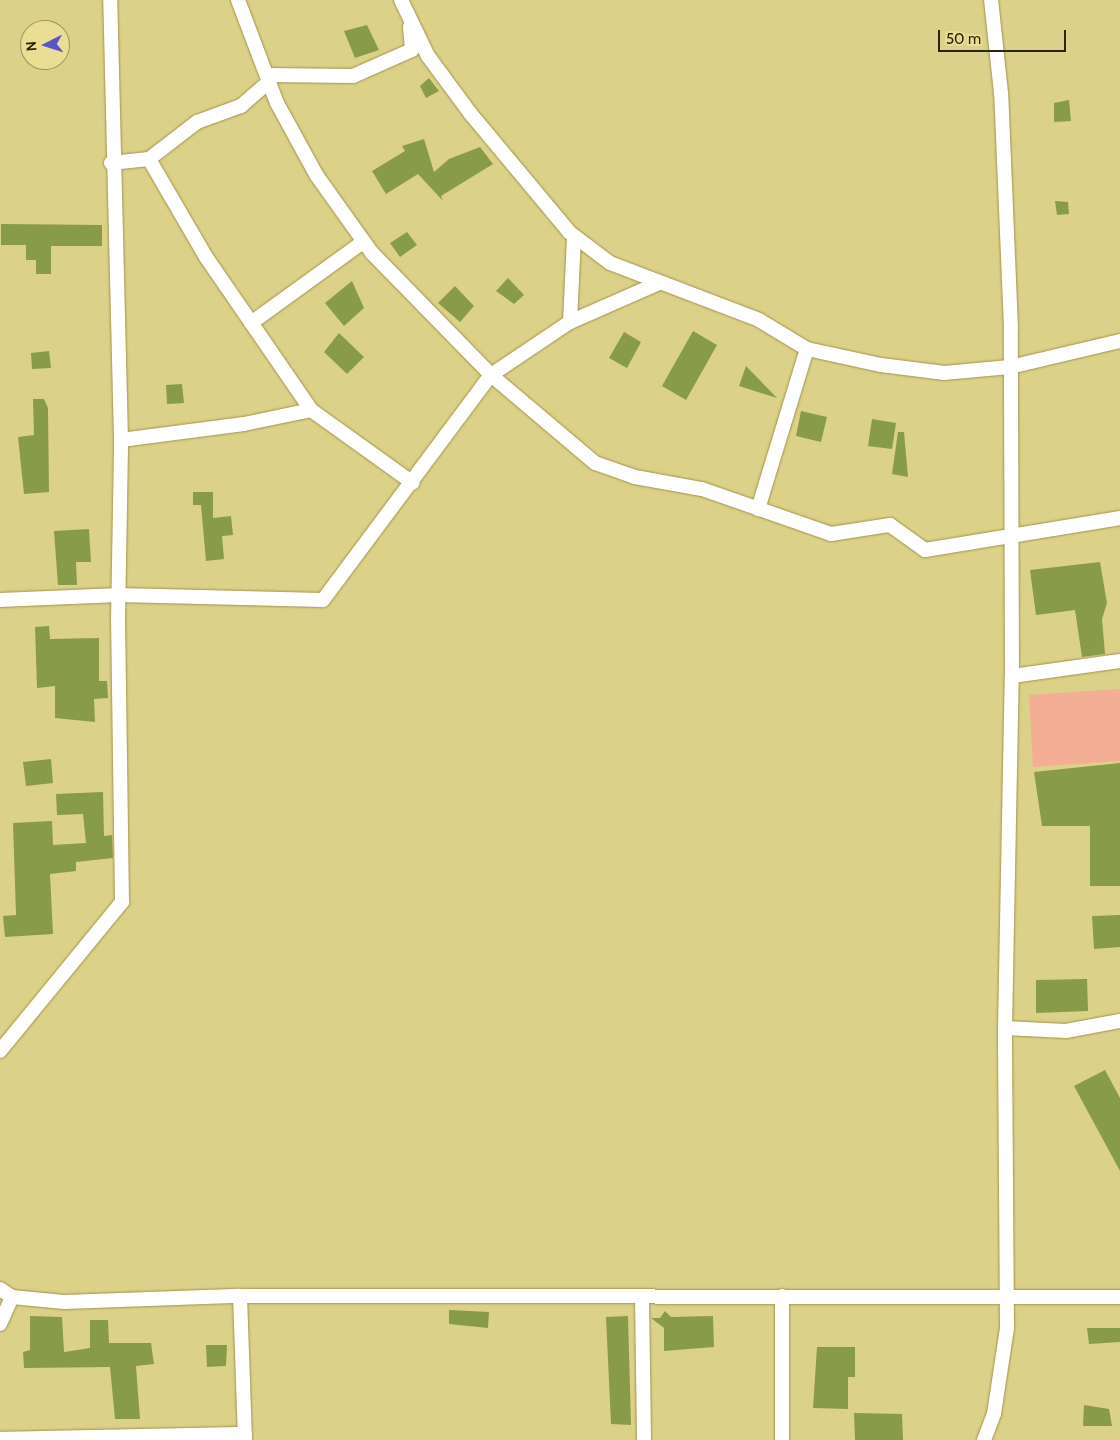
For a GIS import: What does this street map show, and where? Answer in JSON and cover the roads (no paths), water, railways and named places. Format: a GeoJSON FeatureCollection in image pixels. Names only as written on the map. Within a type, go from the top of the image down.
{"type":"FeatureCollection","features":[{"type":"Feature","properties":{"kind":"street"},"geometry":{"type":"LineString","coordinates":[[0,1051],[122,902],[119,595],[121,440],[111,163],[110,0]]}},
{"type":"Feature","properties":{"kind":"street"},"geometry":{"type":"LineString","coordinates":[[238,0],[269,78],[277,104],[317,176],[363,242],[491,375],[595,464],[634,477],[702,489],[831,534],[890,525],[925,550],[1120,518]]}},
{"type":"Feature","properties":{"kind":"street"},"geometry":{"type":"LineString","coordinates":[[401,0],[428,56],[470,113],[574,236],[610,263],[759,320],[806,349],[838,358],[944,372],[1010,367],[1120,341]]}},
{"type":"Feature","properties":{"kind":"street"},"geometry":{"type":"LineString","coordinates":[[984,1440],[1003,1364],[1008,1296],[1005,1028],[1012,676],[1010,367],[1001,93],[990,0]]}},
{"type":"Feature","properties":{"kind":"street"},"geometry":{"type":"LineString","coordinates":[[111,163],[149,159],[198,122],[241,106],[269,78],[353,76],[412,50],[410,22]]}},
{"type":"Feature","properties":{"kind":"street"},"geometry":{"type":"LineString","coordinates":[[149,159],[251,323],[311,410],[412,482]]}},
{"type":"Feature","properties":{"kind":"street"},"geometry":{"type":"LineString","coordinates":[[570,322],[574,236]]}},
{"type":"Feature","properties":{"kind":"street"},"geometry":{"type":"LineString","coordinates":[[251,323],[363,242]]}},
{"type":"Feature","properties":{"kind":"street"},"geometry":{"type":"LineString","coordinates":[[0,600],[119,595],[323,600],[491,375],[570,322],[659,282]]}},
{"type":"Feature","properties":{"kind":"street"},"geometry":{"type":"LineString","coordinates":[[758,509],[806,349]]}},
{"type":"Feature","properties":{"kind":"street"},"geometry":{"type":"LineString","coordinates":[[121,440],[244,424],[311,410]]}},
{"type":"Feature","properties":{"kind":"street"},"geometry":{"type":"LineString","coordinates":[[1012,676],[1120,661]]}},
{"type":"Feature","properties":{"kind":"street"},"geometry":{"type":"LineString","coordinates":[[1005,1028],[1066,1031],[1120,1021]]}},
{"type":"Feature","properties":{"kind":"street"},"geometry":{"type":"LineString","coordinates":[[0,1324],[6,1293],[64,1302],[240,1296],[1120,1297]]}},
{"type":"Feature","properties":{"kind":"street"},"geometry":{"type":"LineString","coordinates":[[0,1439],[245,1437],[240,1296]]}},
{"type":"Feature","properties":{"kind":"street"},"geometry":{"type":"LineString","coordinates":[[642,1296],[644,1440]]}},
{"type":"Feature","properties":{"kind":"street"},"geometry":{"type":"LineString","coordinates":[[782,1296],[782,1440]]}}]}
